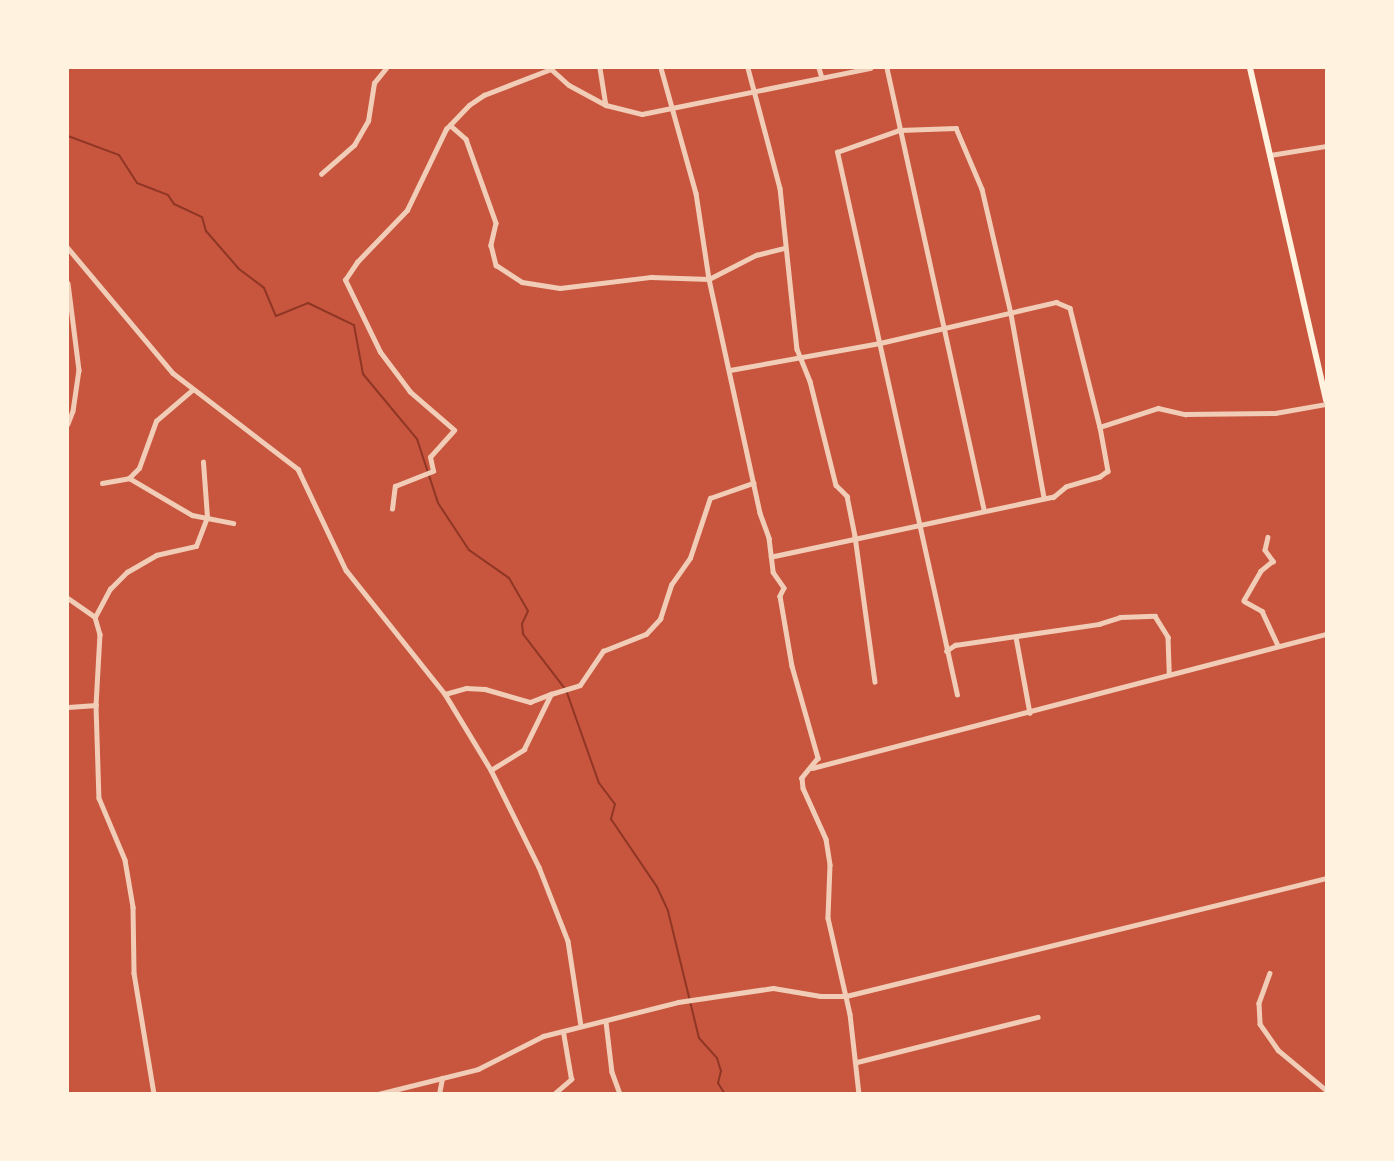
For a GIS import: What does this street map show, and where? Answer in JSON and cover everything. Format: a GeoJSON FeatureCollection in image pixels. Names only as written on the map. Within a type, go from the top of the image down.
{"type":"FeatureCollection","features":[{"type":"Feature","properties":{"kind":"main road"},"geometry":{"type":"LineString","coordinates":[[1250,68],[1326,402]]}},
{"type":"Feature","properties":{"kind":"street"},"geometry":{"type":"LineString","coordinates":[[321,174],[354,145],[368,121],[374,83],[386,68]]}},
{"type":"Feature","properties":{"kind":"street"},"geometry":{"type":"LineString","coordinates":[[392,509],[395,486],[430,472],[430,457],[454,430],[410,392],[380,352],[345,280],[357,262],[407,210],[450,125],[484,95],[550,68],[569,85],[606,105],[629,113],[671,110],[870,68]]}},
{"type":"Feature","properties":{"kind":"street"},"geometry":{"type":"LineString","coordinates":[[600,68],[606,105]]}},
{"type":"Feature","properties":{"kind":"street"},"geometry":{"type":"LineString","coordinates":[[662,68],[671,110],[696,193],[709,279],[753,483],[773,572],[784,588],[780,596],[792,666],[818,758],[802,778],[803,788],[826,839],[830,865],[828,918],[846,996],[857,1062],[859,1094]]}},
{"type":"Feature","properties":{"kind":"street"},"geometry":{"type":"LineString","coordinates":[[748,68],[780,189],[785,248],[801,358],[836,485],[847,496],[855,536],[875,682]]}},
{"type":"Feature","properties":{"kind":"street"},"geometry":{"type":"LineString","coordinates":[[819,68],[822,78]]}},
{"type":"Feature","properties":{"kind":"street"},"geometry":{"type":"LineString","coordinates":[[887,68],[984,510]]}},
{"type":"Feature","properties":{"kind":"street"},"geometry":{"type":"LineString","coordinates":[[450,125],[466,139],[496,223],[491,245],[496,265],[522,282],[560,288],[651,277],[709,279],[756,255],[785,248]]}},
{"type":"Feature","properties":{"kind":"street"},"geometry":{"type":"LineString","coordinates":[[957,695],[917,526],[837,153],[899,130],[956,128],[977,171],[1011,314],[1044,498]]}},
{"type":"Feature","properties":{"kind":"street"},"geometry":{"type":"LineString","coordinates":[[1270,154],[1326,146]]}},
{"type":"Feature","properties":{"kind":"street"},"geometry":{"type":"LineString","coordinates":[[68,248],[192,390],[298,469],[346,570],[445,694],[491,770],[539,867],[568,941],[581,1026]]}},
{"type":"Feature","properties":{"kind":"street"},"geometry":{"type":"LineString","coordinates":[[68,283],[79,370],[74,411],[68,424]]}},
{"type":"Feature","properties":{"kind":"street"},"geometry":{"type":"LineString","coordinates":[[730,370],[879,343],[1056,302],[1070,308],[1100,427],[1108,471],[1105,474],[1044,498],[917,526],[855,536],[771,557]]}},
{"type":"Feature","properties":{"kind":"street"},"geometry":{"type":"LineString","coordinates":[[102,483],[129,478],[139,468],[156,421],[192,390]]}},
{"type":"Feature","properties":{"kind":"street"},"geometry":{"type":"LineString","coordinates":[[1100,427],[1158,408],[1185,414],[1275,413],[1326,402]]}},
{"type":"Feature","properties":{"kind":"street"},"geometry":{"type":"LineString","coordinates":[[154,1094],[134,973],[133,907],[125,860],[99,798],[96,705],[102,656],[95,616],[110,589],[127,572],[156,555],[196,546],[207,517],[203,462]]}},
{"type":"Feature","properties":{"kind":"street"},"geometry":{"type":"LineString","coordinates":[[129,478],[192,515],[233,523]]}},
{"type":"Feature","properties":{"kind":"street"},"geometry":{"type":"LineString","coordinates":[[445,694],[466,688],[485,689],[530,702],[580,685],[603,651],[646,634],[660,619],[672,585],[690,558],[710,498],[753,483]]}},
{"type":"Feature","properties":{"kind":"street"},"geometry":{"type":"LineString","coordinates":[[1268,537],[1265,550],[1273,561],[1261,571],[1244,601],[1262,611],[1278,646]]}},
{"type":"Feature","properties":{"kind":"street"},"geometry":{"type":"LineString","coordinates":[[68,598],[95,616]]}},
{"type":"Feature","properties":{"kind":"street"},"geometry":{"type":"LineString","coordinates":[[946,651],[955,645],[1016,637],[1085,623],[1099,624],[1120,617],[1155,616],[1168,637],[1169,674]]}},
{"type":"Feature","properties":{"kind":"street"},"geometry":{"type":"LineString","coordinates":[[812,768],[1326,634]]}},
{"type":"Feature","properties":{"kind":"street"},"geometry":{"type":"LineString","coordinates":[[1016,637],[1030,713]]}},
{"type":"Feature","properties":{"kind":"street"},"geometry":{"type":"LineString","coordinates":[[491,770],[524,749],[551,694]]}},
{"type":"Feature","properties":{"kind":"street"},"geometry":{"type":"LineString","coordinates":[[68,707],[96,705]]}},
{"type":"Feature","properties":{"kind":"street"},"geometry":{"type":"LineString","coordinates":[[378,1094],[478,1069],[543,1036],[704,996],[780,988],[820,996],[846,996],[1326,878]]}},
{"type":"Feature","properties":{"kind":"street"},"geometry":{"type":"LineString","coordinates":[[1270,973],[1259,1003],[1260,1024],[1278,1050],[1326,1090]]}},
{"type":"Feature","properties":{"kind":"street"},"geometry":{"type":"LineString","coordinates":[[857,1062],[1037,1017]]}},
{"type":"Feature","properties":{"kind":"street"},"geometry":{"type":"LineString","coordinates":[[606,1022],[612,1072],[620,1094]]}},
{"type":"Feature","properties":{"kind":"street"},"geometry":{"type":"LineString","coordinates":[[554,1094],[571,1079],[563,1032]]}},
{"type":"Feature","properties":{"kind":"street"},"geometry":{"type":"LineString","coordinates":[[439,1094],[442,1078]]}},
{"type":"Feature","properties":{"kind":"waterway"},"geometry":{"type":"LineString","coordinates":[[68,136],[119,155],[137,183],[168,195],[174,204],[202,217],[206,231],[239,269],[264,288],[276,316],[308,303],[354,325],[363,374],[417,439],[438,503],[469,550],[509,578],[528,611],[522,624],[523,634],[566,690],[599,783],[615,804],[611,819],[657,887],[668,911],[699,1038],[717,1058],[721,1071],[718,1083],[725,1094]]}}]}
